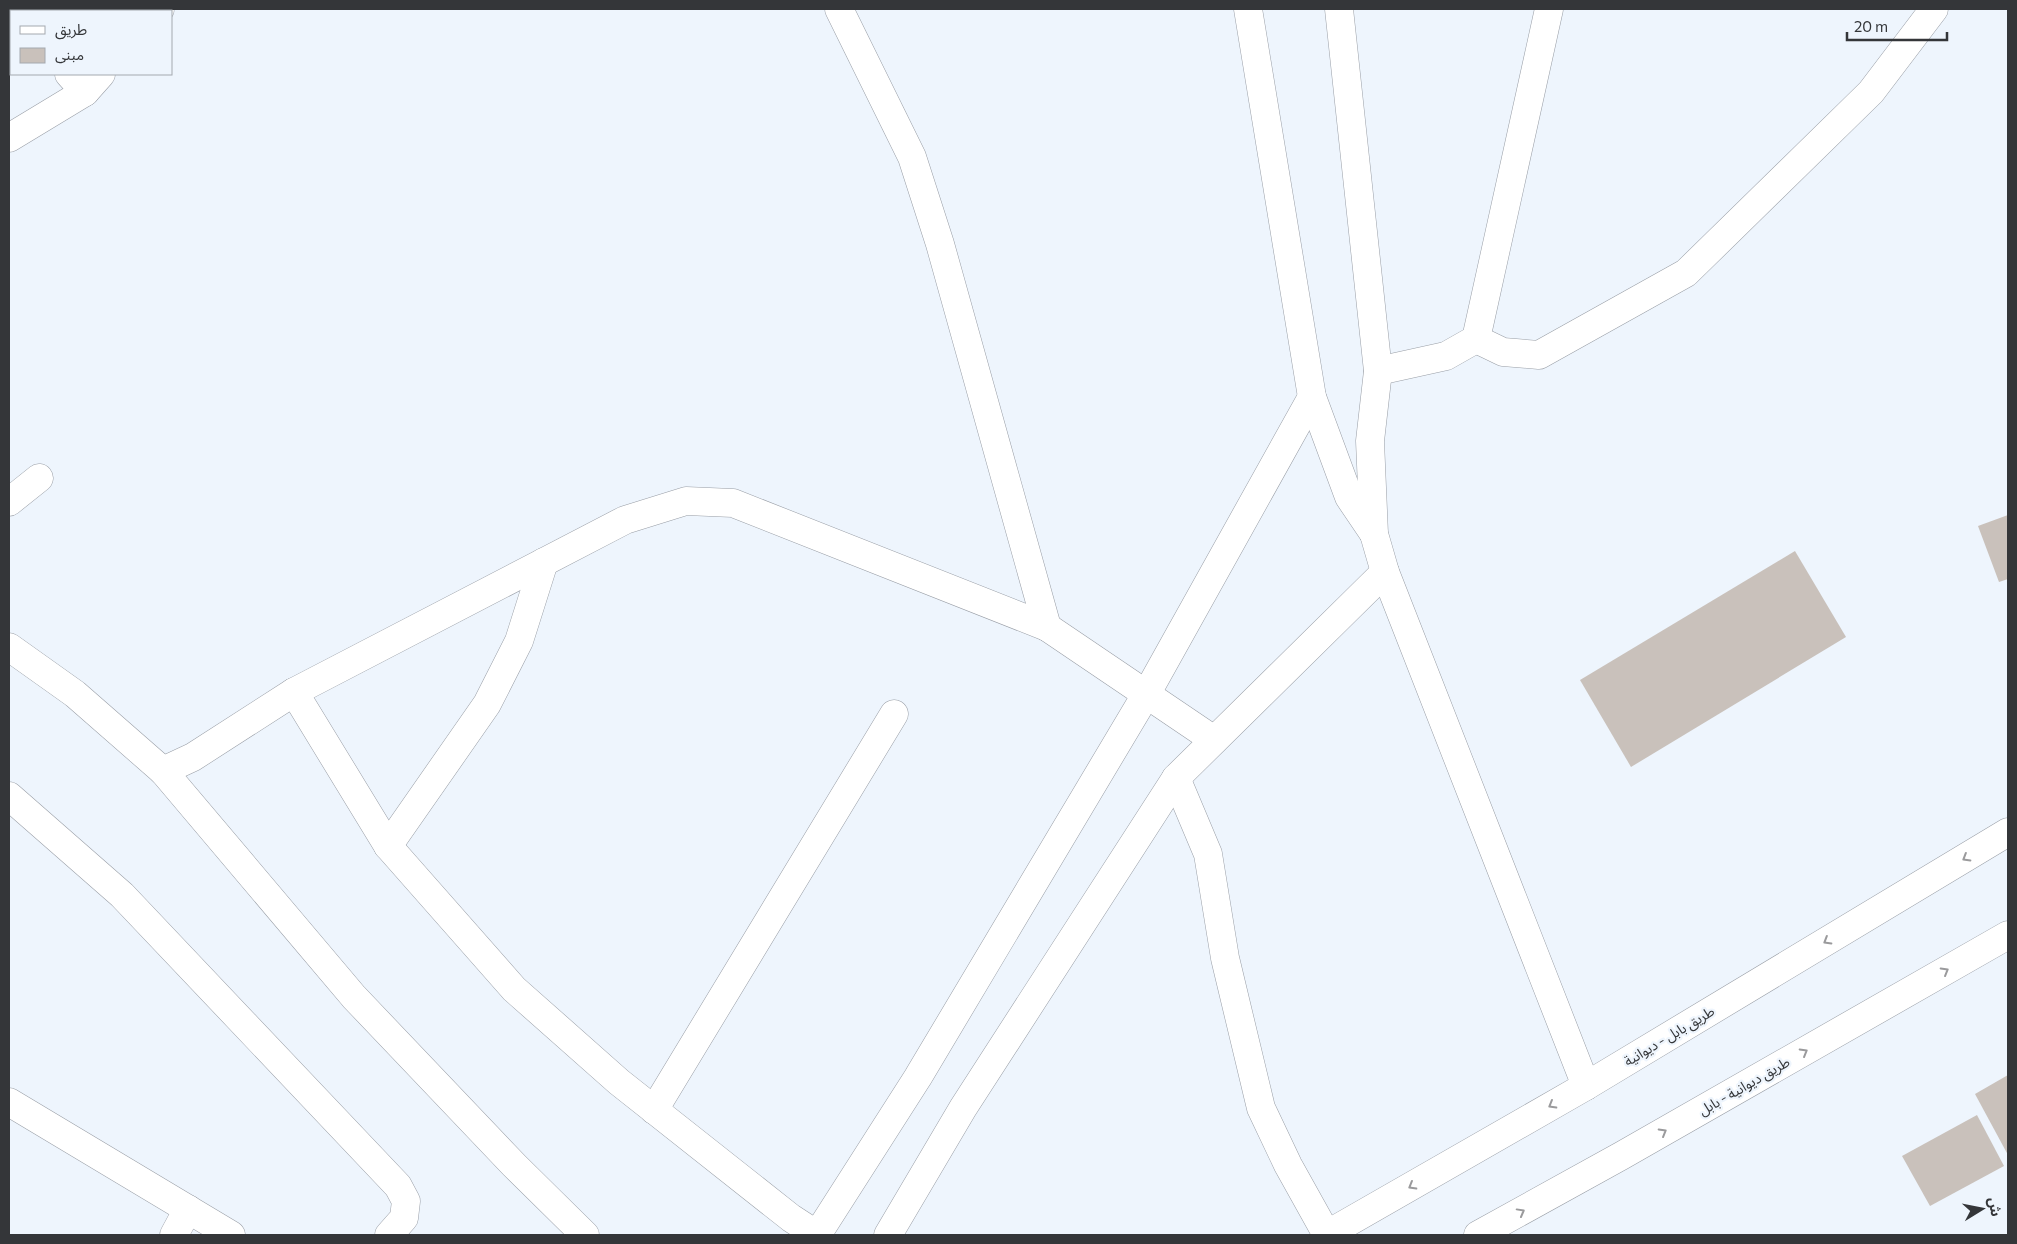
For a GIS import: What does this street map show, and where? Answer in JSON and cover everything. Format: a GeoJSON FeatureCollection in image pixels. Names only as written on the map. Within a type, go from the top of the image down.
{"type":"FeatureCollection","features":[{"type":"Feature","properties":{"kind":"main road"},"geometry":{"type":"LineString","coordinates":[[839,9],[912,157],[940,244],[1047,626]]}},
{"type":"Feature","properties":{"kind":"main road"},"geometry":{"type":"LineString","coordinates":[[1248,9],[1312,397],[1349,497],[1374,534]]}},
{"type":"Feature","properties":{"kind":"main road"},"geometry":{"type":"LineString","coordinates":[[1339,9],[1378,371],[1370,441],[1374,534],[1385,572],[1586,1086]]}},
{"type":"Feature","properties":{"kind":"main road"},"geometry":{"type":"LineString","coordinates":[[1378,371],[1446,356],[1476,339],[1549,9]]}},
{"type":"Feature","properties":{"kind":"main road"},"geometry":{"type":"LineString","coordinates":[[1476,339],[1503,352],[1539,355],[1686,273],[1871,92],[1934,9]]}},
{"type":"Feature","properties":{"kind":"main road"},"geometry":{"type":"LineString","coordinates":[[9,138],[85,80]]}},
{"type":"Feature","properties":{"kind":"main road"},"geometry":{"type":"LineString","coordinates":[[294,692],[388,846],[514,989],[619,1082],[791,1218],[817,1235],[918,1077],[1147,693],[1312,397]]}},
{"type":"Feature","properties":{"kind":"main road"},"geometry":{"type":"LineString","coordinates":[[9,502],[40,478]]}},
{"type":"Feature","properties":{"kind":"main road"},"geometry":{"type":"LineString","coordinates":[[163,771],[193,757],[294,692],[625,520],[686,501],[733,503],[1047,626],[1214,740]]}},
{"type":"Feature","properties":{"kind":"main road"},"geometry":{"type":"LineString","coordinates":[[388,846],[487,704],[519,641],[544,562]]}},
{"type":"Feature","properties":{"kind":"main road"},"geometry":{"type":"LineString","coordinates":[[888,1235],[963,1108],[1176,778],[1385,572]]}},
{"type":"Feature","properties":{"kind":"main road"},"geometry":{"type":"LineString","coordinates":[[9,647],[75,694],[163,771],[354,997],[514,1165],[585,1235]]}},
{"type":"Feature","properties":{"kind":"main road"},"geometry":{"type":"LineString","coordinates":[[654,1110],[894,714]]}},
{"type":"Feature","properties":{"kind":"main road"},"geometry":{"type":"LineString","coordinates":[[1176,778],[1208,854],[1225,958],[1261,1108],[1288,1165],[1328,1235]]}},
{"type":"Feature","properties":{"kind":"main road"},"geometry":{"type":"LineString","coordinates":[[9,796],[122,895],[398,1186],[406,1201],[404,1218],[389,1235]]}},
{"type":"Feature","properties":{"kind":"main road","name":"طريق بابل - ديوانية"},"geometry":{"type":"LineString","coordinates":[[1328,1235],[1586,1086],[2008,832]]}},
{"type":"Feature","properties":{"kind":"main road","name":"طريق ديوانية - بابل"},"geometry":{"type":"LineString","coordinates":[[1478,1235],[1630,1151],[2008,934]]}},
{"type":"Feature","properties":{"kind":"main road"},"geometry":{"type":"LineString","coordinates":[[9,1102],[231,1235]]}},
{"type":"Feature","properties":{"kind":"main road"},"geometry":{"type":"LineString","coordinates":[[174,1235],[188,1209]]}},
{"type":"Feature","properties":{"kind":"building"},"geometry":{"type":"Polygon","coordinates":[[[2008,515],[2008,579],[1999,582],[1978,526],[2008,515]]]}},
{"type":"Feature","properties":{"kind":"building"},"geometry":{"type":"Polygon","coordinates":[[[1795,551],[1846,637],[1631,767],[1580,680],[1795,551]]]}},
{"type":"Feature","properties":{"kind":"building"},"geometry":{"type":"Polygon","coordinates":[[[2008,1075],[2008,1155],[1975,1094],[2008,1075]]]}},
{"type":"Feature","properties":{"kind":"building"},"geometry":{"type":"Polygon","coordinates":[[[1977,1115],[2004,1166],[1930,1206],[1902,1156],[1977,1115]]]}}]}
